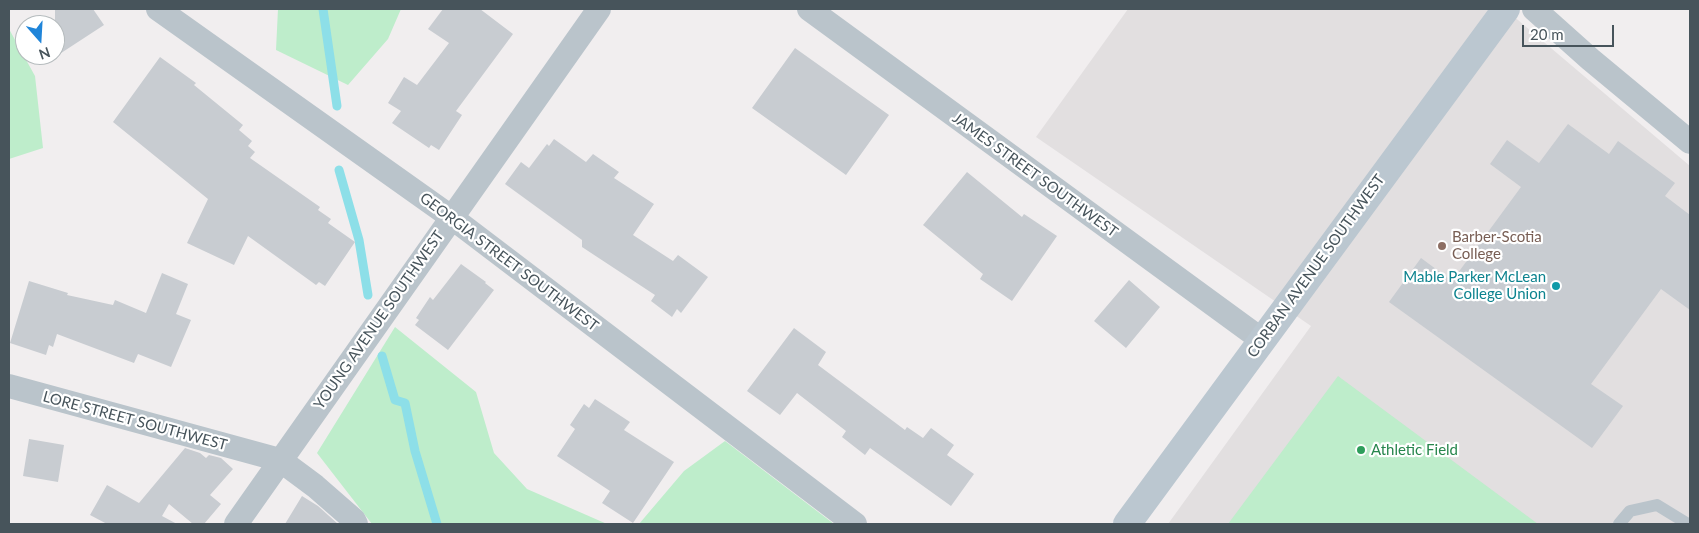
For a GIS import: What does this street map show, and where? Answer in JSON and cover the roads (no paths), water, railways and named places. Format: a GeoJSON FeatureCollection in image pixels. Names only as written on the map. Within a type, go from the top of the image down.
{"type":"FeatureCollection","features":[{"type":"Feature","properties":{"kind":"street","name":"GEORGIA STREET SOUTHWEST"},"geometry":{"type":"LineString","coordinates":[[158,9],[451,217],[854,524]]}},
{"type":"Feature","properties":{"kind":"street","name":"YOUNG AVENUE SOUTHWEST"},"geometry":{"type":"LineString","coordinates":[[236,524],[271,458],[451,217],[599,9]]}},
{"type":"Feature","properties":{"kind":"street","name":"JAMES STREET SOUTHWEST"},"geometry":{"type":"LineString","coordinates":[[809,9],[1262,340]]}},
{"type":"Feature","properties":{"kind":"street","name":"CORBAN AVENUE SOUTHWEST"},"geometry":{"type":"LineString","coordinates":[[1127,524],[1506,9]]}},
{"type":"Feature","properties":{"kind":"street"},"geometry":{"type":"LineString","coordinates":[[1534,9],[1590,59],[1690,142]]}},
{"type":"Feature","properties":{"kind":"street","name":"LORE STREET SOUTHWEST"},"geometry":{"type":"LineString","coordinates":[[9,386],[271,458]]}},
{"type":"Feature","properties":{"kind":"street"},"geometry":{"type":"LineString","coordinates":[[271,458],[315,486],[354,520],[356,524]]}},
{"type":"Feature","properties":{"kind":"lane"},"geometry":{"type":"LineString","coordinates":[[1619,524],[1630,510],[1657,505],[1688,524]]}},
{"type":"Feature","properties":{"kind":"waterway"},"geometry":{"type":"LineString","coordinates":[[323,9],[337,106]]}},
{"type":"Feature","properties":{"kind":"waterway"},"geometry":{"type":"LineString","coordinates":[[339,170],[359,240],[368,295]]}},
{"type":"Feature","properties":{"kind":"waterway"},"geometry":{"type":"LineString","coordinates":[[382,356],[395,400],[405,403],[415,451],[437,524]]}},
{"type":"Feature","properties":{"kind":"place","name":"Barber-Scotia College"},"geometry":{"type":"Point","coordinates":[1442,246]}},
{"type":"Feature","properties":{"kind":"place","name":"Mable Parker McLean College Union"},"geometry":{"type":"Point","coordinates":[1556,286]}},
{"type":"Feature","properties":{"kind":"place","name":"Athletic Field"},"geometry":{"type":"Point","coordinates":[1361,450]}}]}
